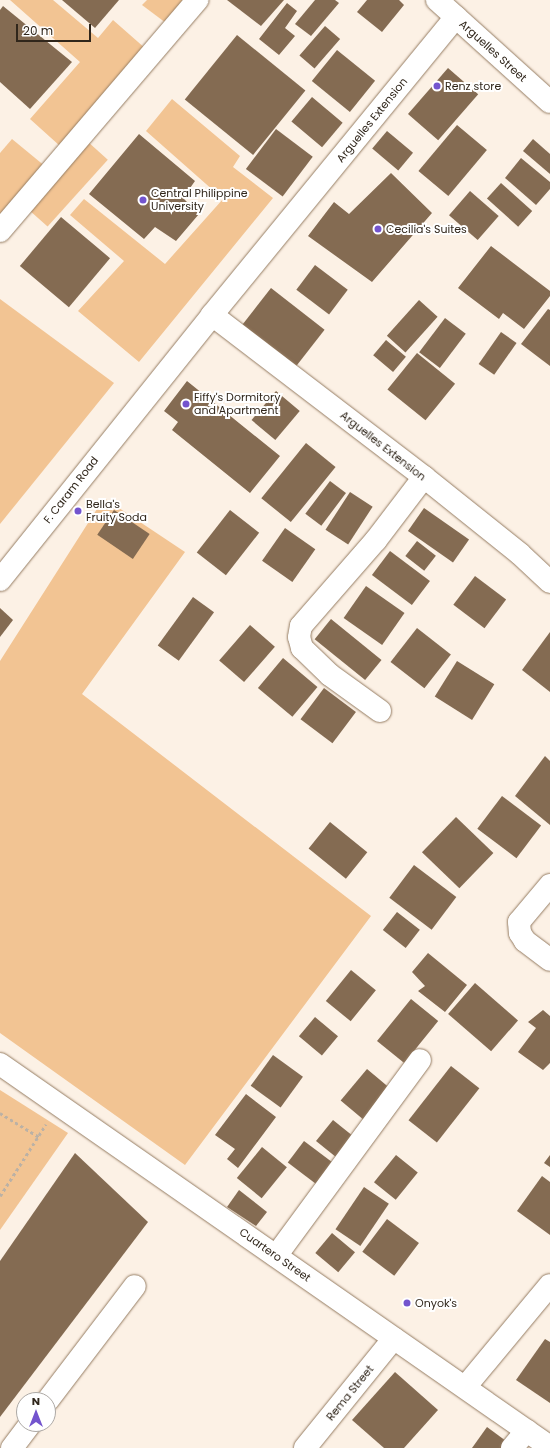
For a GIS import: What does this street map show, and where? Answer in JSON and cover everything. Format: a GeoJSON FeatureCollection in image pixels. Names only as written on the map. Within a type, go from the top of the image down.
{"type":"FeatureCollection","features":[{"type":"Feature","properties":{"kind":"street"},"geometry":{"type":"LineString","coordinates":[[0,231],[197,0]]}},
{"type":"Feature","properties":{"kind":"street","name":"Arguelles Street"},"geometry":{"type":"LineString","coordinates":[[437,0],[550,102]]}},
{"type":"Feature","properties":{"kind":"street","name":"Arguelles Extension"},"geometry":{"type":"LineString","coordinates":[[142,401],[456,18]]}},
{"type":"Feature","properties":{"kind":"street","name":"Arguelles Extension"},"geometry":{"type":"LineString","coordinates":[[212,314],[424,477],[520,554],[550,582]]}},
{"type":"Feature","properties":{"kind":"street","name":"F. Caram Road"},"geometry":{"type":"LineString","coordinates":[[0,580],[142,401]]}},
{"type":"Feature","properties":{"kind":"street"},"geometry":{"type":"LineString","coordinates":[[380,711],[330,675],[302,648],[299,637],[301,626],[376,540],[424,477]]}},
{"type":"Feature","properties":{"kind":"street"},"geometry":{"type":"LineString","coordinates":[[550,885],[519,922],[520,933],[525,941],[550,960]]}},
{"type":"Feature","properties":{"kind":"street"},"geometry":{"type":"LineString","coordinates":[[276,1256],[420,1060]]}},
{"type":"Feature","properties":{"kind":"street","name":"Cuartero Street"},"geometry":{"type":"LineString","coordinates":[[0,1064],[394,1338],[466,1386],[550,1446]]}},
{"type":"Feature","properties":{"kind":"street"},"geometry":{"type":"LineString","coordinates":[[466,1386],[550,1285]]}},
{"type":"Feature","properties":{"kind":"street"},"geometry":{"type":"LineString","coordinates":[[54,1392],[135,1286]]}},
{"type":"Feature","properties":{"kind":"street","name":"Rema Street"},"geometry":{"type":"LineString","coordinates":[[305,1448],[394,1338]]}},
{"type":"Feature","properties":{"kind":"street"},"geometry":{"type":"LineString","coordinates":[[512,1448],[526,1430]]}},
{"type":"Feature","properties":{"kind":"street"},"geometry":{"type":"LineString","coordinates":[[12,1448],[24,1432]]}},
{"type":"Feature","properties":{"kind":"path"},"geometry":{"type":"LineString","coordinates":[[0,1196],[59,1105]]}},
{"type":"Feature","properties":{"kind":"path"},"geometry":{"type":"LineString","coordinates":[[0,1113],[39,1137]]}},
{"type":"Feature","properties":{"kind":"shaded area"},"geometry":{"type":"Polygon","coordinates":[[[10,0],[53,0],[98,38],[113,20],[146,49],[60,146],[30,119],[80,62],[10,0]]]}},
{"type":"Feature","properties":{"kind":"shaded area"},"geometry":{"type":"Polygon","coordinates":[[[147,0],[184,0],[166,23],[142,5],[147,0]]]}},
{"type":"Feature","properties":{"kind":"shaded area"},"geometry":{"type":"Polygon","coordinates":[[[172,99],[240,156],[233,167],[273,198],[139,362],[78,311],[124,261],[70,215],[84,199],[165,264],[223,199],[146,131],[172,99]]]}},
{"type":"Feature","properties":{"kind":"shaded area"},"geometry":{"type":"Polygon","coordinates":[[[12,139],[46,167],[0,222],[0,153],[12,139]]]}},
{"type":"Feature","properties":{"kind":"shaded area"},"geometry":{"type":"Polygon","coordinates":[[[87,141],[108,160],[48,227],[27,208],[87,141]]]}},
{"type":"Feature","properties":{"kind":"shaded area"},"geometry":{"type":"Polygon","coordinates":[[[0,299],[114,383],[0,524],[0,299]]]}},
{"type":"Feature","properties":{"kind":"shaded area"},"geometry":{"type":"Polygon","coordinates":[[[104,498],[185,552],[82,694],[371,916],[185,1165],[0,1033],[0,661],[104,498]]]}},
{"type":"Feature","properties":{"kind":"shaded area"},"geometry":{"type":"Polygon","coordinates":[[[0,1090],[68,1133],[0,1230],[0,1090]]]}},
{"type":"Feature","properties":{"kind":"building"},"geometry":{"type":"Polygon","coordinates":[[[62,0],[119,0],[95,28],[62,0]]]}},
{"type":"Feature","properties":{"kind":"building"},"geometry":{"type":"Polygon","coordinates":[[[227,0],[284,0],[261,26],[227,0]]]}},
{"type":"Feature","properties":{"kind":"building"},"geometry":{"type":"Polygon","coordinates":[[[315,0],[335,0],[339,3],[311,36],[295,24],[315,0]]]}},
{"type":"Feature","properties":{"kind":"building"},"geometry":{"type":"Polygon","coordinates":[[[367,0],[399,0],[404,5],[382,32],[357,12],[367,0]]]}},
{"type":"Feature","properties":{"kind":"building"},"geometry":{"type":"Polygon","coordinates":[[[287,3],[297,11],[285,28],[295,36],[279,55],[259,39],[287,3]]]}},
{"type":"Feature","properties":{"kind":"building"},"geometry":{"type":"Polygon","coordinates":[[[3,6],[72,62],[30,109],[0,82],[0,10],[3,6]]]}},
{"type":"Feature","properties":{"kind":"building"},"geometry":{"type":"Polygon","coordinates":[[[325,26],[340,39],[315,69],[299,55],[325,26]]]}},
{"type":"Feature","properties":{"kind":"building"},"geometry":{"type":"Polygon","coordinates":[[[237,35],[305,90],[253,155],[185,100],[237,35]]]}},
{"type":"Feature","properties":{"kind":"building"},"geometry":{"type":"Polygon","coordinates":[[[337,50],[375,81],[350,112],[312,81],[337,50]]]}},
{"type":"Feature","properties":{"kind":"building"},"geometry":{"type":"Polygon","coordinates":[[[448,68],[478,94],[438,140],[408,114],[448,68]]]}},
{"type":"Feature","properties":{"kind":"building"},"geometry":{"type":"Polygon","coordinates":[[[312,97],[343,123],[322,147],[291,122],[312,97]]]}},
{"type":"Feature","properties":{"kind":"building"},"geometry":{"type":"Polygon","coordinates":[[[457,125],[487,150],[448,196],[418,171],[457,125]]]}},
{"type":"Feature","properties":{"kind":"building"},"geometry":{"type":"Polygon","coordinates":[[[276,129],[313,157],[283,197],[246,169],[276,129]]]}},
{"type":"Feature","properties":{"kind":"building"},"geometry":{"type":"Polygon","coordinates":[[[387,131],[413,153],[398,170],[372,149],[387,131]]]}},
{"type":"Feature","properties":{"kind":"building"},"geometry":{"type":"Polygon","coordinates":[[[139,134],[195,181],[183,198],[199,214],[176,241],[155,227],[144,239],[89,194],[139,134]]]}},
{"type":"Feature","properties":{"kind":"building"},"geometry":{"type":"Polygon","coordinates":[[[533,139],[550,154],[550,174],[523,151],[533,139]]]}},
{"type":"Feature","properties":{"kind":"building"},"geometry":{"type":"Polygon","coordinates":[[[521,158],[550,182],[550,189],[536,205],[505,178],[521,158]]]}},
{"type":"Feature","properties":{"kind":"building"},"geometry":{"type":"Polygon","coordinates":[[[391,173],[432,213],[372,282],[308,236],[334,202],[349,214],[391,173]]]}},
{"type":"Feature","properties":{"kind":"building"},"geometry":{"type":"Polygon","coordinates":[[[501,183],[532,211],[518,227],[487,199],[501,183]]]}},
{"type":"Feature","properties":{"kind":"building"},"geometry":{"type":"Polygon","coordinates":[[[470,191],[499,216],[478,240],[449,215],[470,191]]]}},
{"type":"Feature","properties":{"kind":"building"},"geometry":{"type":"Polygon","coordinates":[[[61,217],[110,258],[69,307],[20,266],[61,217]]]}},
{"type":"Feature","properties":{"kind":"building"},"geometry":{"type":"Polygon","coordinates":[[[491,246],[550,291],[550,296],[524,329],[503,313],[499,319],[458,288],[491,246]]]}},
{"type":"Feature","properties":{"kind":"building"},"geometry":{"type":"Polygon","coordinates":[[[315,265],[348,290],[329,314],[296,290],[315,265]]]}},
{"type":"Feature","properties":{"kind":"building"},"geometry":{"type":"Polygon","coordinates":[[[271,288],[325,330],[293,370],[240,328],[271,288]]]}},
{"type":"Feature","properties":{"kind":"building"},"geometry":{"type":"Polygon","coordinates":[[[419,300],[438,317],[405,352],[387,336],[419,300]]]}},
{"type":"Feature","properties":{"kind":"building"},"geometry":{"type":"Polygon","coordinates":[[[548,309],[550,310],[550,366],[521,344],[548,309]]]}},
{"type":"Feature","properties":{"kind":"building"},"geometry":{"type":"Polygon","coordinates":[[[445,318],[466,334],[440,368],[419,352],[445,318]]]}},
{"type":"Feature","properties":{"kind":"building"},"geometry":{"type":"Polygon","coordinates":[[[501,332],[517,343],[494,375],[479,364],[501,332]]]}},
{"type":"Feature","properties":{"kind":"building"},"geometry":{"type":"Polygon","coordinates":[[[386,340],[406,357],[393,372],[373,355],[386,340]]]}},
{"type":"Feature","properties":{"kind":"building"},"geometry":{"type":"Polygon","coordinates":[[[417,353],[455,384],[426,420],[387,390],[417,353]]]}},
{"type":"Feature","properties":{"kind":"building"},"geometry":{"type":"Polygon","coordinates":[[[187,381],[280,456],[250,493],[172,430],[178,422],[164,411],[187,381]]]}},
{"type":"Feature","properties":{"kind":"building"},"geometry":{"type":"Polygon","coordinates":[[[276,391],[300,411],[275,440],[252,420],[276,391]]]}},
{"type":"Feature","properties":{"kind":"building"},"geometry":{"type":"Polygon","coordinates":[[[306,443],[336,467],[291,522],[261,498],[306,443]]]}},
{"type":"Feature","properties":{"kind":"building"},"geometry":{"type":"Polygon","coordinates":[[[330,481],[346,493],[321,526],[305,514],[330,481]]]}},
{"type":"Feature","properties":{"kind":"building"},"geometry":{"type":"Polygon","coordinates":[[[350,492],[373,507],[348,544],[325,530],[350,492]]]}},
{"type":"Feature","properties":{"kind":"building"},"geometry":{"type":"Polygon","coordinates":[[[424,508],[469,540],[453,562],[408,531],[424,508]]]}},
{"type":"Feature","properties":{"kind":"building"},"geometry":{"type":"Polygon","coordinates":[[[114,510],[150,534],[133,559],[97,535],[114,510]]]}},
{"type":"Feature","properties":{"kind":"building"},"geometry":{"type":"Polygon","coordinates":[[[230,510],[259,533],[226,575],[197,553],[230,510]]]}},
{"type":"Feature","properties":{"kind":"building"},"geometry":{"type":"Polygon","coordinates":[[[285,528],[315,549],[292,582],[262,561],[285,528]]]}},
{"type":"Feature","properties":{"kind":"building"},"geometry":{"type":"Polygon","coordinates":[[[417,541],[436,556],[424,571],[405,556],[417,541]]]}},
{"type":"Feature","properties":{"kind":"building"},"geometry":{"type":"Polygon","coordinates":[[[390,551],[430,581],[412,605],[372,575],[390,551]]]}},
{"type":"Feature","properties":{"kind":"building"},"geometry":{"type":"Polygon","coordinates":[[[475,576],[506,599],[484,628],[453,605],[475,576]]]}},
{"type":"Feature","properties":{"kind":"building"},"geometry":{"type":"Polygon","coordinates":[[[366,586],[405,613],[382,645],[344,618],[366,586]]]}},
{"type":"Feature","properties":{"kind":"building"},"geometry":{"type":"Polygon","coordinates":[[[193,597],[214,612],[179,661],[158,646],[193,597]]]}},
{"type":"Feature","properties":{"kind":"building"},"geometry":{"type":"Polygon","coordinates":[[[0,608],[13,620],[0,637],[0,608]]]}},
{"type":"Feature","properties":{"kind":"building"},"geometry":{"type":"Polygon","coordinates":[[[331,619],[382,660],[365,680],[315,639],[331,619]]]}},
{"type":"Feature","properties":{"kind":"building"},"geometry":{"type":"Polygon","coordinates":[[[250,625],[275,647],[244,682],[219,660],[250,625]]]}},
{"type":"Feature","properties":{"kind":"building"},"geometry":{"type":"Polygon","coordinates":[[[417,628],[451,654],[424,688],[391,662],[417,628]]]}},
{"type":"Feature","properties":{"kind":"building"},"geometry":{"type":"Polygon","coordinates":[[[550,632],[550,692],[522,670],[550,632]]]}},
{"type":"Feature","properties":{"kind":"building"},"geometry":{"type":"Polygon","coordinates":[[[283,658],[317,687],[292,717],[258,688],[283,658]]]}},
{"type":"Feature","properties":{"kind":"building"},"geometry":{"type":"Polygon","coordinates":[[[457,661],[494,684],[472,720],[435,697],[457,661]]]}},
{"type":"Feature","properties":{"kind":"building"},"geometry":{"type":"Polygon","coordinates":[[[324,688],[356,712],[332,743],[301,719],[324,688]]]}},
{"type":"Feature","properties":{"kind":"building"},"geometry":{"type":"Polygon","coordinates":[[[545,756],[550,761],[550,825],[515,796],[545,756]]]}},
{"type":"Feature","properties":{"kind":"building"},"geometry":{"type":"Polygon","coordinates":[[[502,796],[541,825],[516,858],[477,829],[502,796]]]}},
{"type":"Feature","properties":{"kind":"building"},"geometry":{"type":"Polygon","coordinates":[[[456,817],[493,853],[459,888],[422,852],[456,817]]]}},
{"type":"Feature","properties":{"kind":"building"},"geometry":{"type":"Polygon","coordinates":[[[330,822],[367,852],[346,879],[309,848],[330,822]]]}},
{"type":"Feature","properties":{"kind":"building"},"geometry":{"type":"Polygon","coordinates":[[[414,865],[456,897],[432,930],[389,898],[414,865]]]}},
{"type":"Feature","properties":{"kind":"building"},"geometry":{"type":"Polygon","coordinates":[[[397,912],[420,930],[406,948],[383,930],[397,912]]]}},
{"type":"Feature","properties":{"kind":"building"},"geometry":{"type":"Polygon","coordinates":[[[428,953],[467,985],[445,1012],[418,991],[425,986],[412,972],[428,953]]]}},
{"type":"Feature","properties":{"kind":"building"},"geometry":{"type":"Polygon","coordinates":[[[351,970],[376,990],[351,1021],[326,1001],[351,970]]]}},
{"type":"Feature","properties":{"kind":"building"},"geometry":{"type":"Polygon","coordinates":[[[475,983],[518,1020],[491,1051],[448,1014],[475,983]]]}},
{"type":"Feature","properties":{"kind":"building"},"geometry":{"type":"Polygon","coordinates":[[[411,999],[438,1021],[404,1063],[377,1041],[411,999]]]}},
{"type":"Feature","properties":{"kind":"building"},"geometry":{"type":"Polygon","coordinates":[[[543,1010],[550,1016],[550,1063],[543,1070],[518,1052],[536,1028],[528,1022],[543,1010]]]}},
{"type":"Feature","properties":{"kind":"building"},"geometry":{"type":"Polygon","coordinates":[[[315,1017],[338,1036],[322,1055],[299,1036],[315,1017]]]}},
{"type":"Feature","properties":{"kind":"building"},"geometry":{"type":"Polygon","coordinates":[[[273,1055],[303,1077],[281,1107],[251,1086],[273,1055]]]}},
{"type":"Feature","properties":{"kind":"building"},"geometry":{"type":"Polygon","coordinates":[[[451,1066],[479,1088],[437,1143],[409,1120],[451,1066]]]}},
{"type":"Feature","properties":{"kind":"building"},"geometry":{"type":"Polygon","coordinates":[[[367,1069],[390,1088],[364,1120],[341,1100],[367,1069]]]}},
{"type":"Feature","properties":{"kind":"building"},"geometry":{"type":"Polygon","coordinates":[[[246,1094],[276,1117],[238,1168],[227,1159],[235,1149],[215,1135],[246,1094]]]}},
{"type":"Feature","properties":{"kind":"building"},"geometry":{"type":"Polygon","coordinates":[[[333,1120],[355,1138],[338,1159],[316,1141],[333,1120]]]}},
{"type":"Feature","properties":{"kind":"building"},"geometry":{"type":"Polygon","coordinates":[[[304,1141],[336,1165],[320,1187],[288,1163],[304,1141]]]}},
{"type":"Feature","properties":{"kind":"building"},"geometry":{"type":"Polygon","coordinates":[[[262,1147],[287,1167],[262,1198],[237,1178],[262,1147]]]}},
{"type":"Feature","properties":{"kind":"building"},"geometry":{"type":"Polygon","coordinates":[[[75,1153],[148,1222],[19,1392],[16,1392],[16,1396],[0,1417],[0,1261],[75,1153]]]}},
{"type":"Feature","properties":{"kind":"building"},"geometry":{"type":"Polygon","coordinates":[[[396,1155],[418,1173],[396,1200],[374,1182],[396,1155]]]}},
{"type":"Feature","properties":{"kind":"building"},"geometry":{"type":"Polygon","coordinates":[[[550,1155],[550,1167],[544,1163],[550,1155]]]}},
{"type":"Feature","properties":{"kind":"building"},"geometry":{"type":"Polygon","coordinates":[[[542,1176],[550,1182],[550,1235],[517,1211],[542,1176]]]}},
{"type":"Feature","properties":{"kind":"building"},"geometry":{"type":"Polygon","coordinates":[[[364,1187],[389,1204],[360,1246],[335,1229],[364,1187]]]}},
{"type":"Feature","properties":{"kind":"building"},"geometry":{"type":"Polygon","coordinates":[[[239,1190],[267,1212],[256,1226],[227,1207],[239,1190]]]}},
{"type":"Feature","properties":{"kind":"building"},"geometry":{"type":"Polygon","coordinates":[[[387,1219],[419,1243],[394,1276],[362,1252],[387,1219]]]}},
{"type":"Feature","properties":{"kind":"building"},"geometry":{"type":"Polygon","coordinates":[[[332,1233],[355,1252],[338,1272],[315,1253],[332,1233]]]}},
{"type":"Feature","properties":{"kind":"building"},"geometry":{"type":"Polygon","coordinates":[[[545,1339],[550,1342],[550,1403],[516,1380],[545,1339]]]}},
{"type":"Feature","properties":{"kind":"building"},"geometry":{"type":"Polygon","coordinates":[[[395,1372],[438,1410],[404,1448],[384,1448],[352,1420],[395,1372]]]}},
{"type":"Feature","properties":{"kind":"building"},"geometry":{"type":"Polygon","coordinates":[[[487,1427],[506,1441],[501,1448],[472,1448],[487,1427]]]}},
{"type":"Feature","properties":{"kind":"place","name":"Renz store"},"geometry":{"type":"Point","coordinates":[437,86]}},
{"type":"Feature","properties":{"kind":"place","name":"Central Philippine University"},"geometry":{"type":"Point","coordinates":[143,200]}},
{"type":"Feature","properties":{"kind":"place","name":"Cecilia's Suites"},"geometry":{"type":"Point","coordinates":[378,229]}},
{"type":"Feature","properties":{"kind":"place","name":"Fiffy's Dormitory and Apartment"},"geometry":{"type":"Point","coordinates":[186,404]}},
{"type":"Feature","properties":{"kind":"place","name":"Bella's Fruity Soda"},"geometry":{"type":"Point","coordinates":[78,511]}},
{"type":"Feature","properties":{"kind":"place","name":"Onyok's"},"geometry":{"type":"Point","coordinates":[407,1303]}}]}
